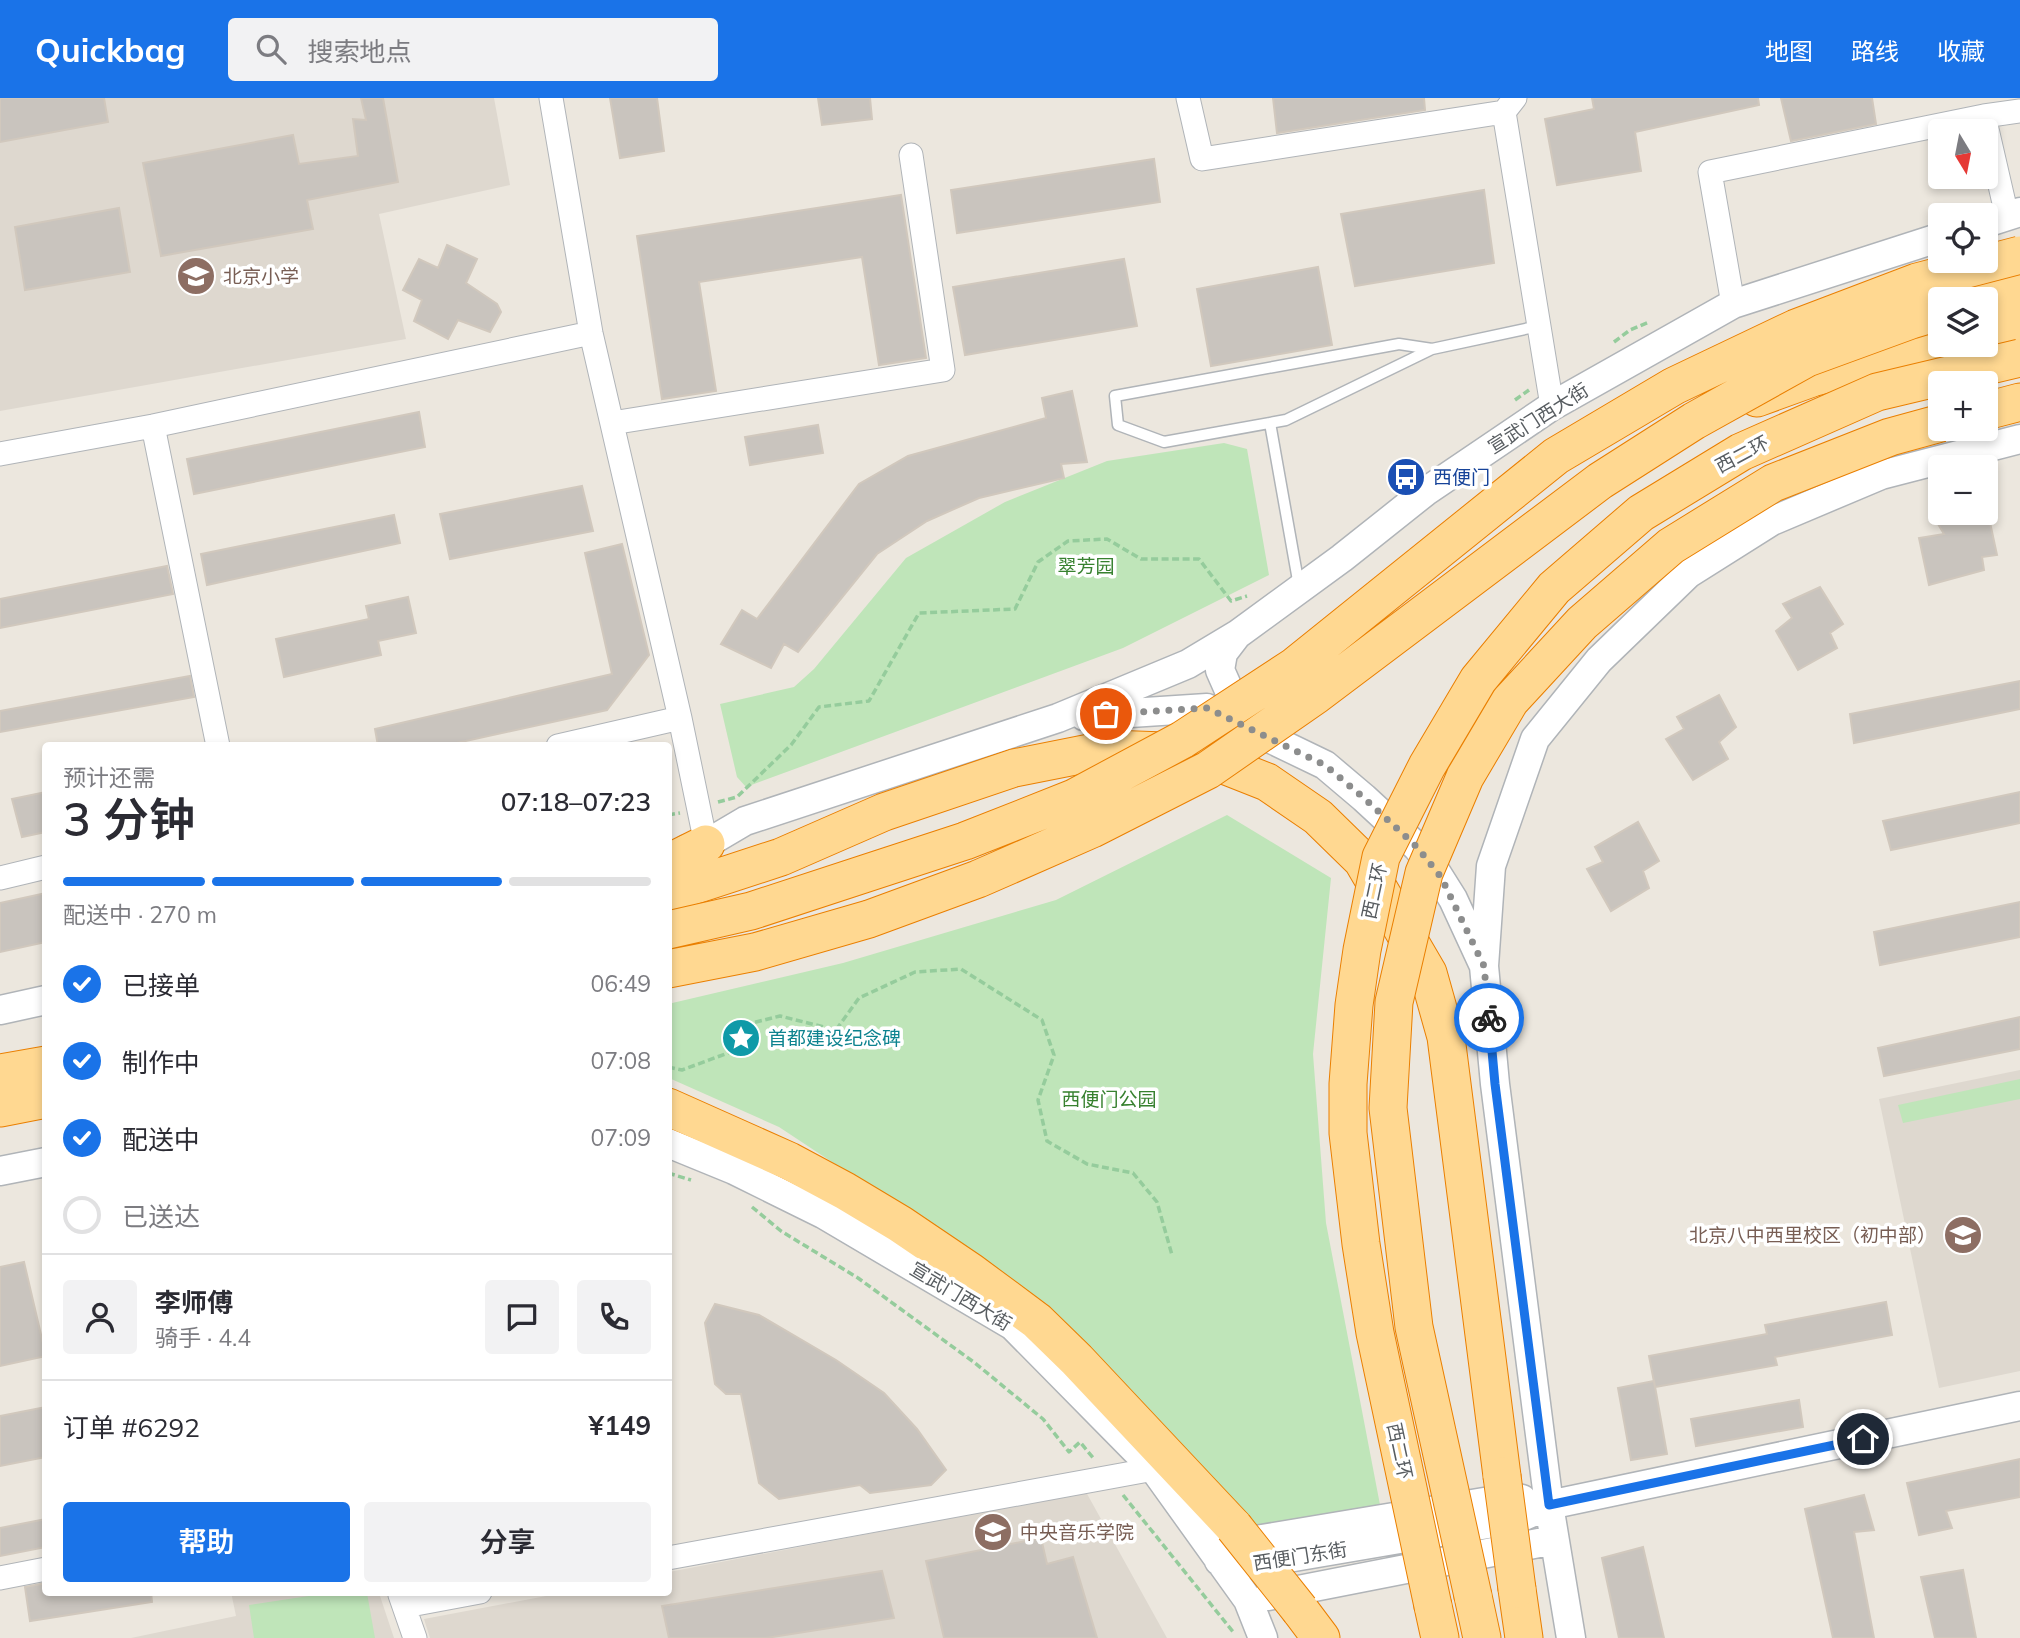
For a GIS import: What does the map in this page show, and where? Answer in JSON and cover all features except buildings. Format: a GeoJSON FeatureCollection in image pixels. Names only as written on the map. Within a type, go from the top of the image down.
{"type":"FeatureCollection","features":[{"type":"Feature","properties":{"kind":"highway"},"geometry":{"type":"LineString","coordinates":[[672,929],[751,911],[964,841],[1074,798],[1182,740],[1295,666],[1556,456],[1674,386],[1796,328],[1917,282],[2020,255]]}},
{"type":"Feature","properties":{"kind":"highway"},"geometry":{"type":"LineString","coordinates":[[1998,296],[2020,290]]}},
{"type":"Feature","properties":{"kind":"highway"},"geometry":{"type":"LineString","coordinates":[[672,969],[755,952],[844,927],[966,884],[1092,830],[1208,770],[1316,695],[1600,481],[1694,421],[1807,358],[1928,315]]}},
{"type":"Feature","properties":{"kind":"highway"},"geometry":{"type":"LineString","coordinates":[[1998,328],[2020,321]]}},
{"type":"Feature","properties":{"kind":"highway"},"geometry":{"type":"LineString","coordinates":[[1694,421],[1812,378],[1928,347]]}},
{"type":"Feature","properties":{"kind":"highway","name":"西二环"},"geometry":{"type":"LineString","coordinates":[[1437,1622],[1375,1333],[1348,1133],[1348,1084],[1354,1005],[1381,856],[1427,766],[1478,680],[1554,588],[1641,513],[1741,452],[1877,392],[2020,358]]}},
{"type":"Feature","properties":{"kind":"highway"},"geometry":{"type":"LineString","coordinates":[[1998,408],[2020,402]]}},
{"type":"Feature","properties":{"kind":"highway","name":"西二环"},"geometry":{"type":"LineString","coordinates":[[1482,1638],[1414,1327],[1388,1108],[1394,1002],[1424,873],[1465,777],[1510,701],[1582,623],[1671,546],[1773,483],[1889,437],[1928,426]]}},
{"type":"Feature","properties":{"kind":"highway"},"geometry":{"type":"LineString","coordinates":[[672,893],[781,858],[884,811],[1014,768],[1110,749],[1191,752],[1267,782],[1318,817],[1362,860],[1428,974],[1446,1037],[1524,1638]]}},
{"type":"Feature","properties":{"kind":"highway"},"geometry":{"type":"LineString","coordinates":[[672,861],[706,844]]}},
{"type":"Feature","properties":{"kind":"highway"},"geometry":{"type":"LineString","coordinates":[[0,1073],[42,1066]]}},
{"type":"Feature","properties":{"kind":"highway"},"geometry":{"type":"LineString","coordinates":[[0,1108],[42,1100]]}},
{"type":"Feature","properties":{"kind":"highway"},"geometry":{"type":"LineString","coordinates":[[672,1109],[789,1161],[845,1191],[971,1272],[1037,1321],[1234,1527],[1311,1624]]}},
{"type":"Feature","properties":{"kind":"street"},"geometry":{"type":"LineString","coordinates":[[551,98],[591,333],[680,718],[706,844]]}},
{"type":"Feature","properties":{"kind":"street"},"geometry":{"type":"LineString","coordinates":[[1188,98],[1202,159],[1509,105],[1552,406]]}},
{"type":"Feature","properties":{"kind":"street"},"geometry":{"type":"LineString","coordinates":[[1733,304],[1710,172],[2020,111]]}},
{"type":"Feature","properties":{"kind":"street"},"geometry":{"type":"LineString","coordinates":[[1984,116],[2004,217]]}},
{"type":"Feature","properties":{"kind":"street"},"geometry":{"type":"LineString","coordinates":[[612,423],[943,370],[911,155]]}},
{"type":"Feature","properties":{"kind":"street","name":"宣武门西大街"},"geometry":{"type":"LineString","coordinates":[[672,852],[706,844],[745,821],[1058,718],[1188,664],[1238,634],[1425,492],[1552,406],[1733,304],[1928,241]]}},
{"type":"Feature","properties":{"kind":"street"},"geometry":{"type":"LineString","coordinates":[[0,454],[153,426],[591,333]]}},
{"type":"Feature","properties":{"kind":"street"},"geometry":{"type":"LineString","coordinates":[[153,426],[217,742]]}},
{"type":"Feature","properties":{"kind":"street","name":"宣武门西大街"},"geometry":{"type":"LineString","coordinates":[[1571,1638],[1549,1505],[1495,1084],[1484,966],[1491,866],[1535,739],[1599,660],[1688,574],[1772,521],[1881,475],[2020,439]]}},
{"type":"Feature","properties":{"kind":"street"},"geometry":{"type":"LineString","coordinates":[[1238,634],[1223,653],[1220,670],[1245,726]]}},
{"type":"Feature","properties":{"kind":"street","name":"宣武门西大街"},"geometry":{"type":"LineString","coordinates":[[1058,718],[1207,708],[1325,765],[1417,847],[1441,877],[1484,966]]}},
{"type":"Feature","properties":{"kind":"street"},"geometry":{"type":"LineString","coordinates":[[575,742],[680,718]]}},
{"type":"Feature","properties":{"kind":"street"},"geometry":{"type":"LineString","coordinates":[[0,878],[42,868]]}},
{"type":"Feature","properties":{"kind":"street"},"geometry":{"type":"LineString","coordinates":[[0,1010],[42,1001]]}},
{"type":"Feature","properties":{"kind":"street","name":"宣武门西大街"},"geometry":{"type":"LineString","coordinates":[[672,1145],[734,1170],[823,1214],[1013,1326],[1154,1469],[1248,1600],[1263,1638]]}},
{"type":"Feature","properties":{"kind":"street"},"geometry":{"type":"LineString","coordinates":[[0,1171],[42,1163]]}},
{"type":"Feature","properties":{"kind":"street","name":"西便门东街"},"geometry":{"type":"LineString","coordinates":[[1219,1561],[1246,1565],[1504,1522],[1549,1505],[2020,1406]]}},
{"type":"Feature","properties":{"kind":"street"},"geometry":{"type":"LineString","coordinates":[[672,1557],[1154,1469]]}},
{"type":"Feature","properties":{"kind":"street"},"geometry":{"type":"LineString","coordinates":[[1248,1600],[1554,1540]]}},
{"type":"Feature","properties":{"kind":"street"},"geometry":{"type":"LineString","coordinates":[[0,1578],[42,1570]]}},
{"type":"Feature","properties":{"kind":"street"},"geometry":{"type":"LineString","coordinates":[[415,1638],[402,1599],[435,1596]]}},
{"type":"Feature","properties":{"kind":"lane"},"geometry":{"type":"LineString","coordinates":[[1432,349],[1399,344],[1115,396],[1118,425],[1164,442],[1286,420],[1432,349],[1539,326]]}},
{"type":"Feature","properties":{"kind":"lane"},"geometry":{"type":"LineString","coordinates":[[1270,423],[1300,589]]}},
{"type":"Feature","properties":{"kind":"path"},"geometry":{"type":"LineString","coordinates":[[672,1067],[682,1070],[755,1043],[752,1023],[780,1016],[836,1030],[859,998],[915,972],[961,969],[1042,1020],[1054,1055],[1038,1100],[1047,1141],[1087,1164],[1133,1173],[1157,1202],[1172,1255]]}},
{"type":"Feature","properties":{"kind":"path"},"geometry":{"type":"LineString","coordinates":[[672,1174],[697,1182]]}},
{"type":"Feature","properties":{"kind":"path"},"geometry":{"type":"LineString","coordinates":[[743,1200],[781,1231],[858,1278],[975,1363],[1043,1419],[1069,1452],[1080,1442],[1238,1638]]}},
{"type":"Feature","properties":{"kind":"shaded area","name":"北京小学"},"geometry":{"type":"Polygon","coordinates":[[[0,98],[494,98],[510,185],[379,214],[406,339],[0,411],[0,98]]]}},
{"type":"Feature","properties":{"kind":"shaded area","name":"北京八中西里校区（初中部）"},"geometry":{"type":"Polygon","coordinates":[[[2020,1070],[2020,1371],[1939,1388],[1879,1099],[2020,1070]]]}},
{"type":"Feature","properties":{"kind":"shaded area","name":"中央音乐学院"},"geometry":{"type":"Polygon","coordinates":[[[1086,1492],[1167,1638],[430,1638],[424,1619],[546,1596],[672,1596],[672,1571],[1086,1492]]]}},
{"type":"Feature","properties":{"kind":"shaded area"},"geometry":{"type":"Polygon","coordinates":[[[232,1596],[380,1596],[394,1638],[131,1638],[236,1616],[232,1596]]]}},
{"type":"Feature","properties":{"kind":"green space","name":"翠芳园"},"geometry":{"type":"Polygon","coordinates":[[[1224,443],[1247,449],[1269,575],[1123,648],[746,787],[737,777],[720,704],[794,687],[814,669],[906,558],[1005,502],[1107,461],[1224,443]]]}},
{"type":"Feature","properties":{"kind":"green space","name":"西便门公园"},"geometry":{"type":"Polygon","coordinates":[[[1227,815],[1331,878],[1313,1054],[1326,1223],[1381,1510],[1246,1533],[1047,1304],[779,1127],[672,1079],[672,1003],[843,963],[1056,900],[1227,815]]]}},
{"type":"Feature","properties":{"kind":"green space"},"geometry":{"type":"Polygon","coordinates":[[[2020,1079],[2020,1099],[1903,1123],[1898,1105],[2020,1079]]]}},
{"type":"Feature","properties":{"kind":"green space"},"geometry":{"type":"Polygon","coordinates":[[[309,1596],[368,1596],[375,1638],[254,1638],[249,1605],[309,1596]]]}},
{"type":"Feature","properties":{"kind":"way so far"},"geometry":{"type":"LineString","coordinates":[[1106,714],[1207,708],[1325,765],[1417,847],[1441,877],[1484,966],[1489,1018]]}},
{"type":"Feature","properties":{"kind":"place","name":"北京小学"},"geometry":{"type":"Point","coordinates":[196,276]}},
{"type":"Feature","properties":{"kind":"place","name":"西便门"},"geometry":{"type":"Point","coordinates":[1406,477]}},
{"type":"Feature","properties":{"kind":"place","name":"首都建设纪念碑"},"geometry":{"type":"Point","coordinates":[741,1038]}},
{"type":"Feature","properties":{"kind":"place","name":"北京八中西里校区（初中部）"},"geometry":{"type":"Point","coordinates":[1963,1235]}},
{"type":"Feature","properties":{"kind":"place","name":"中央音乐学院"},"geometry":{"type":"Point","coordinates":[993,1532]}},
{"type":"Feature","properties":{"kind":"route"},"geometry":{"type":"LineString","coordinates":[[1489,1018],[1495,1084],[1549,1505],[1863,1439]]}}]}
